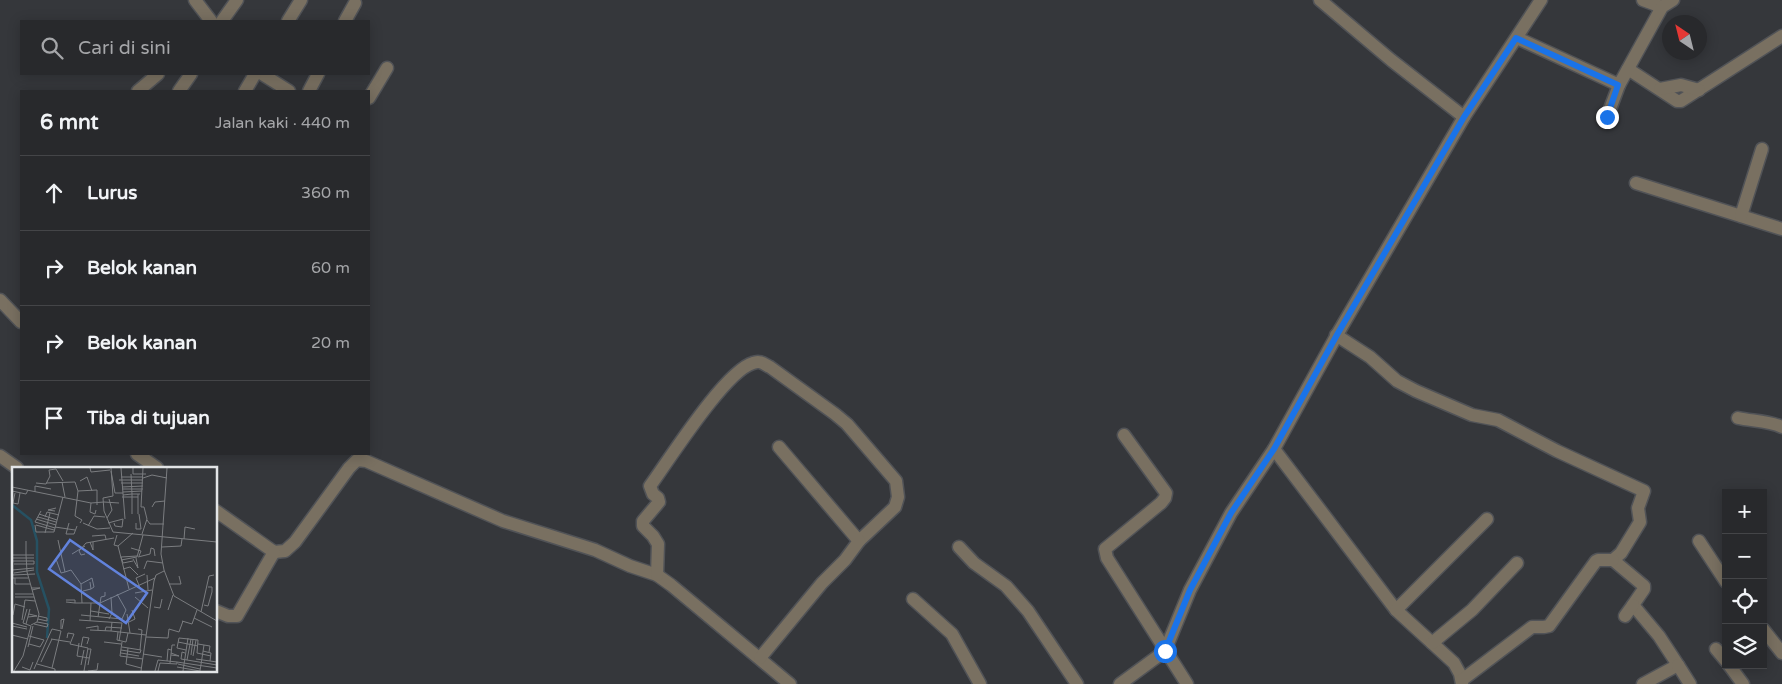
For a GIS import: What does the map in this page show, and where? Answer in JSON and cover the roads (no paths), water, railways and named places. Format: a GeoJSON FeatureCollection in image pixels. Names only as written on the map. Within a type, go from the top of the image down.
{"type":"FeatureCollection","features":[{"type":"Feature","properties":{"kind":"street"},"geometry":{"type":"LineString","coordinates":[[195,0],[210,20]]}},
{"type":"Feature","properties":{"kind":"street"},"geometry":{"type":"LineString","coordinates":[[223,20],[236,0]]}},
{"type":"Feature","properties":{"kind":"street"},"geometry":{"type":"LineString","coordinates":[[289,20],[301,0]]}},
{"type":"Feature","properties":{"kind":"street"},"geometry":{"type":"LineString","coordinates":[[1320,0],[1335,5],[1391,60],[1464,117]]}},
{"type":"Feature","properties":{"kind":"street"},"geometry":{"type":"LineString","coordinates":[[1643,0],[1662,7]]}},
{"type":"Feature","properties":{"kind":"street"},"geometry":{"type":"LineString","coordinates":[[1607,117],[1618,85],[1662,7],[1673,0]]}},
{"type":"Feature","properties":{"kind":"street"},"geometry":{"type":"LineString","coordinates":[[1120,684],[1165,651],[1190,590],[1231,513],[1274,449],[1336,335],[1464,117],[1516,38],[1536,2]]}},
{"type":"Feature","properties":{"kind":"street"},"geometry":{"type":"LineString","coordinates":[[346,20],[355,3]]}},
{"type":"Feature","properties":{"kind":"street"},"geometry":{"type":"LineString","coordinates":[[1628,69],[1660,89],[1681,85],[1698,90],[1782,36]]}},
{"type":"Feature","properties":{"kind":"street"},"geometry":{"type":"LineString","coordinates":[[1516,38],[1618,85]]}},
{"type":"Feature","properties":{"kind":"street"},"geometry":{"type":"LineString","coordinates":[[370,96],[388,68]]}},
{"type":"Feature","properties":{"kind":"street"},"geometry":{"type":"LineString","coordinates":[[139,90],[157,75]]}},
{"type":"Feature","properties":{"kind":"street"},"geometry":{"type":"LineString","coordinates":[[180,90],[190,75]]}},
{"type":"Feature","properties":{"kind":"street"},"geometry":{"type":"LineString","coordinates":[[246,90],[254,75]]}},
{"type":"Feature","properties":{"kind":"street"},"geometry":{"type":"LineString","coordinates":[[264,75],[287,90]]}},
{"type":"Feature","properties":{"kind":"street"},"geometry":{"type":"LineString","coordinates":[[310,90],[317,75]]}},
{"type":"Feature","properties":{"kind":"street"},"geometry":{"type":"LineString","coordinates":[[1741,216],[1762,149]]}},
{"type":"Feature","properties":{"kind":"street"},"geometry":{"type":"LineString","coordinates":[[1636,183],[1782,229]]}},
{"type":"Feature","properties":{"kind":"street"},"geometry":{"type":"LineString","coordinates":[[0,300],[20,321]]}},
{"type":"Feature","properties":{"kind":"street"},"geometry":{"type":"LineString","coordinates":[[1336,335],[1370,357],[1397,381],[1416,391],[1472,415],[1498,420],[1557,451],[1644,491],[1638,508],[1640,522],[1621,553],[1613,560]]}},
{"type":"Feature","properties":{"kind":"street"},"geometry":{"type":"LineString","coordinates":[[657,575],[658,544],[643,526],[643,521],[659,502],[650,486],[712,398],[740,370],[755,362],[761,362],[835,414],[847,424],[896,480],[898,497],[895,507],[859,541],[845,560],[822,583],[760,658]]}},
{"type":"Feature","properties":{"kind":"street"},"geometry":{"type":"LineString","coordinates":[[1738,418],[1771,423],[1782,427]]}},
{"type":"Feature","properties":{"kind":"street"},"geometry":{"type":"LineString","coordinates":[[1124,435],[1166,493],[1161,503],[1106,549],[1107,558],[1187,684]]}},
{"type":"Feature","properties":{"kind":"street"},"geometry":{"type":"LineString","coordinates":[[779,447],[859,541]]}},
{"type":"Feature","properties":{"kind":"street"},"geometry":{"type":"LineString","coordinates":[[1274,449],[1396,610],[1454,663],[1462,682],[1532,627],[1549,626],[1598,560],[1613,560],[1644,587],[1625,616]]}},
{"type":"Feature","properties":{"kind":"street"},"geometry":{"type":"LineString","coordinates":[[138,455],[156,467]]}},
{"type":"Feature","properties":{"kind":"street"},"geometry":{"type":"LineString","coordinates":[[0,456],[16,467]]}},
{"type":"Feature","properties":{"kind":"street"},"geometry":{"type":"LineString","coordinates":[[218,512],[274,552],[285,551],[296,542],[349,468],[357,460],[366,461],[503,521],[596,550],[630,566],[657,575],[790,684]]}},
{"type":"Feature","properties":{"kind":"street"},"geometry":{"type":"LineString","coordinates":[[1396,610],[1487,519]]}},
{"type":"Feature","properties":{"kind":"street"},"geometry":{"type":"LineString","coordinates":[[1699,541],[1724,579]]}},
{"type":"Feature","properties":{"kind":"street"},"geometry":{"type":"LineString","coordinates":[[959,547],[974,563],[1006,586],[1028,611],[1077,684]]}},
{"type":"Feature","properties":{"kind":"street"},"geometry":{"type":"LineString","coordinates":[[218,612],[228,616],[237,616],[274,552]]}},
{"type":"Feature","properties":{"kind":"street"},"geometry":{"type":"LineString","coordinates":[[1432,643],[1472,610],[1517,563]]}},
{"type":"Feature","properties":{"kind":"street"},"geometry":{"type":"LineString","coordinates":[[913,599],[952,634],[980,684]]}},
{"type":"Feature","properties":{"kind":"street"},"geometry":{"type":"LineString","coordinates":[[1633,604],[1659,636],[1690,684]]}},
{"type":"Feature","properties":{"kind":"street"},"geometry":{"type":"LineString","coordinates":[[1767,635],[1782,653]]}},
{"type":"Feature","properties":{"kind":"street"},"geometry":{"type":"LineString","coordinates":[[1716,648],[1722,656]]}},
{"type":"Feature","properties":{"kind":"street"},"geometry":{"type":"LineString","coordinates":[[1643,684],[1678,665]]}},
{"type":"Feature","properties":{"kind":"street"},"geometry":{"type":"LineString","coordinates":[[1732,669],[1743,684]]}}]}
